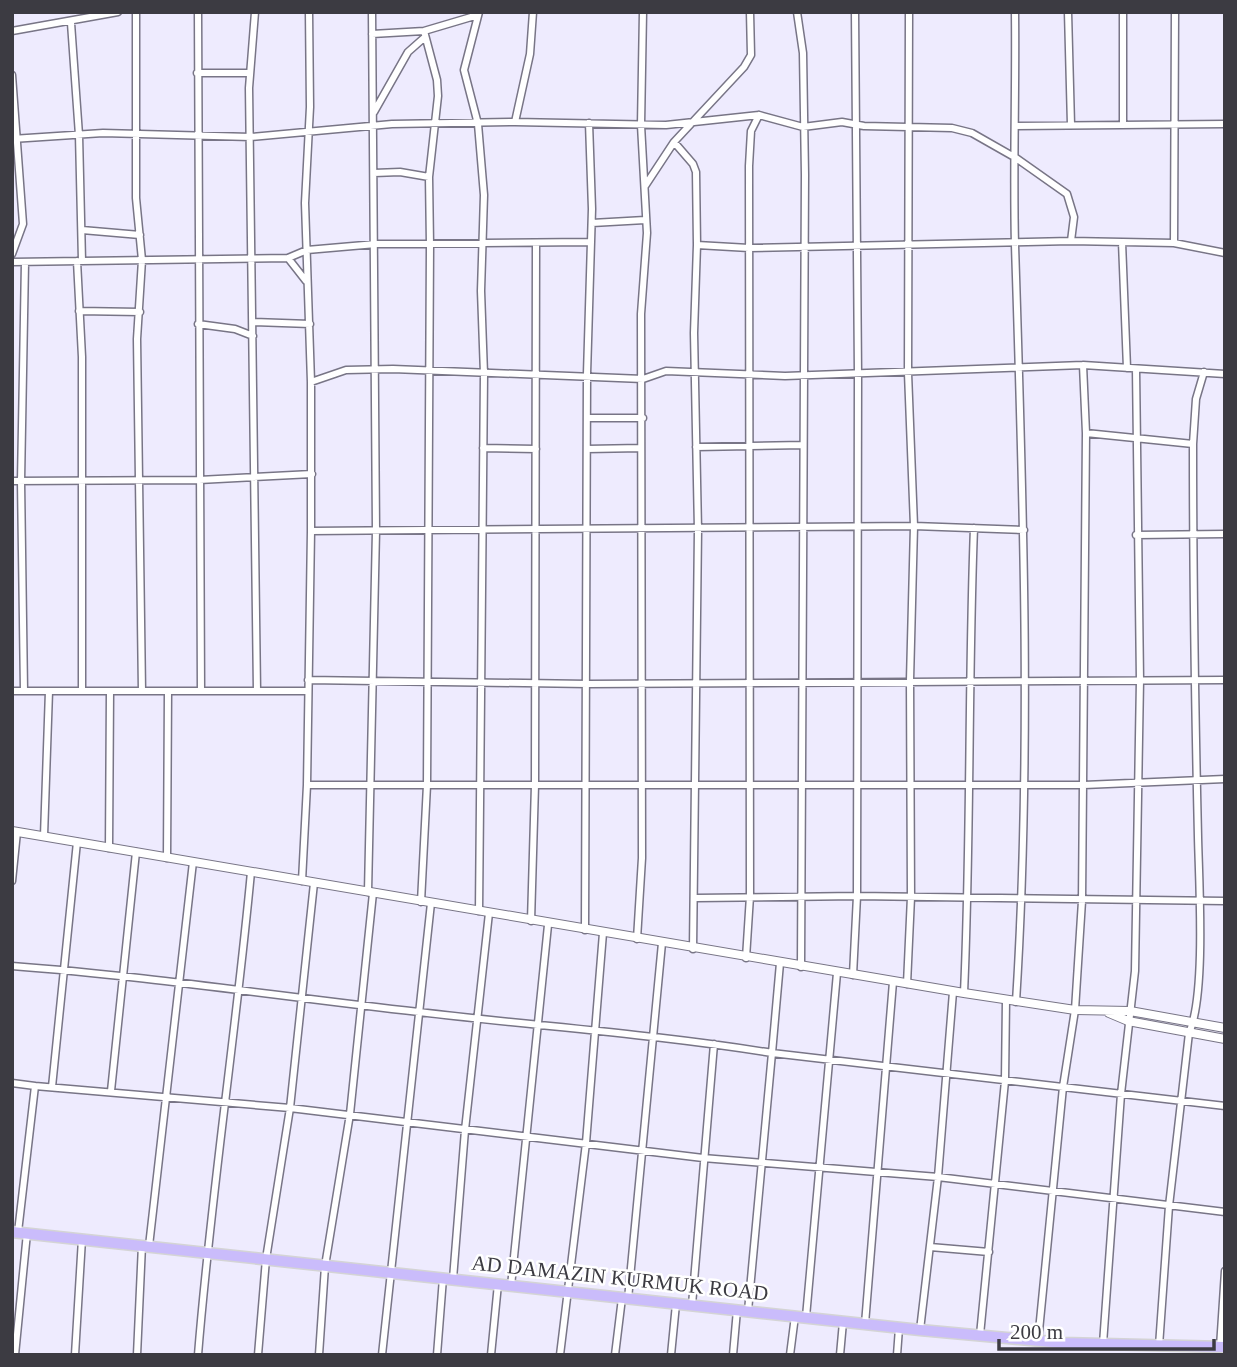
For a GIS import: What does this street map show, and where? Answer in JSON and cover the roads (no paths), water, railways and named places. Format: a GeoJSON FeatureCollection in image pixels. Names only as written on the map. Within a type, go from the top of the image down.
{"type":"FeatureCollection","features":[{"type":"Feature","properties":{"kind":"highway","name":"AD DAMAZIN KURMUK ROAD"},"geometry":{"type":"LineString","coordinates":[[19,1233],[920,1330],[1153,1349],[1222,1347]]}},
{"type":"Feature","properties":{"kind":"street"},"geometry":{"type":"LineString","coordinates":[[12,31],[71,23],[118,12]]}},
{"type":"Feature","properties":{"kind":"street"},"geometry":{"type":"LineString","coordinates":[[136,12],[136,198],[142,260],[137,339],[142,691]]}},
{"type":"Feature","properties":{"kind":"street"},"geometry":{"type":"LineString","coordinates":[[198,12],[201,691]]}},
{"type":"Feature","properties":{"kind":"street"},"geometry":{"type":"LineString","coordinates":[[255,12],[250,73],[257,691]]}},
{"type":"Feature","properties":{"kind":"street"},"geometry":{"type":"LineString","coordinates":[[302,881],[307,785],[312,474],[312,383],[305,176],[309,130],[309,12]]}},
{"type":"Feature","properties":{"kind":"street"},"geometry":{"type":"LineString","coordinates":[[319,1355],[326,1266],[350,1114],[363,1006],[371,893],[376,531],[376,244],[372,12]]}},
{"type":"Feature","properties":{"kind":"street"},"geometry":{"type":"LineString","coordinates":[[515,122],[530,54],[533,12]]}},
{"type":"Feature","properties":{"kind":"street"},"geometry":{"type":"LineString","coordinates":[[637,939],[641,893],[641,314],[647,246],[641,125],[643,12]]}},
{"type":"Feature","properties":{"kind":"street"},"geometry":{"type":"LineString","coordinates":[[643,187],[674,142],[715,102],[751,55],[750,12]]}},
{"type":"Feature","properties":{"kind":"street"},"geometry":{"type":"LineString","coordinates":[[797,12],[803,53],[801,967]]}},
{"type":"Feature","properties":{"kind":"street"},"geometry":{"type":"LineString","coordinates":[[853,975],[857,896],[858,246],[855,12]]}},
{"type":"Feature","properties":{"kind":"street"},"geometry":{"type":"LineString","coordinates":[[907,984],[911,897],[910,680],[914,526],[908,373],[909,12]]}},
{"type":"Feature","properties":{"kind":"street"},"geometry":{"type":"LineString","coordinates":[[1016,12],[1015,243],[1021,367],[1026,680],[1023,898],[1016,1002]]}},
{"type":"Feature","properties":{"kind":"street"},"geometry":{"type":"LineString","coordinates":[[1068,12],[1071,125]]}},
{"type":"Feature","properties":{"kind":"street"},"geometry":{"type":"LineString","coordinates":[[1123,12],[1124,124]]}},
{"type":"Feature","properties":{"kind":"street"},"geometry":{"type":"LineString","coordinates":[[1174,243],[1175,12]]}},
{"type":"Feature","properties":{"kind":"street"},"geometry":{"type":"LineString","coordinates":[[372,34],[424,34],[478,14]]}},
{"type":"Feature","properties":{"kind":"street"},"geometry":{"type":"LineString","coordinates":[[478,14],[464,70],[478,124],[484,244],[481,291],[484,374],[478,911]]}},
{"type":"Feature","properties":{"kind":"street"},"geometry":{"type":"LineString","coordinates":[[71,23],[82,230],[79,261],[82,691]]}},
{"type":"Feature","properties":{"kind":"street"},"geometry":{"type":"LineString","coordinates":[[374,113],[408,52],[424,34]]}},
{"type":"Feature","properties":{"kind":"street"},"geometry":{"type":"LineString","coordinates":[[421,902],[427,785],[429,177],[438,80],[424,34]]}},
{"type":"Feature","properties":{"kind":"street"},"geometry":{"type":"LineString","coordinates":[[197,73],[250,73]]}},
{"type":"Feature","properties":{"kind":"street"},"geometry":{"type":"LineString","coordinates":[[12,75],[23,224],[12,254]]}},
{"type":"Feature","properties":{"kind":"street"},"geometry":{"type":"LineString","coordinates":[[746,958],[750,896],[749,247],[751,131],[759,115]]}},
{"type":"Feature","properties":{"kind":"street"},"geometry":{"type":"LineString","coordinates":[[15,139],[79,135],[251,137],[375,125],[515,122],[641,125],[692,123],[759,115],[803,127],[842,122],[962,129],[1016,158],[1067,194],[1074,217],[1071,241]]}},
{"type":"Feature","properties":{"kind":"street"},"geometry":{"type":"LineString","coordinates":[[585,930],[588,785],[587,374],[589,242],[592,223],[589,122]]}},
{"type":"Feature","properties":{"kind":"street"},"geometry":{"type":"LineString","coordinates":[[1016,126],[1225,124]]}},
{"type":"Feature","properties":{"kind":"street"},"geometry":{"type":"LineString","coordinates":[[674,142],[693,164],[696,173],[698,530],[696,898],[693,949]]}},
{"type":"Feature","properties":{"kind":"street"},"geometry":{"type":"LineString","coordinates":[[374,173],[400,172],[429,177]]}},
{"type":"Feature","properties":{"kind":"street"},"geometry":{"type":"LineString","coordinates":[[592,223],[645,220]]}},
{"type":"Feature","properties":{"kind":"street"},"geometry":{"type":"LineString","coordinates":[[82,230],[140,235]]}},
{"type":"Feature","properties":{"kind":"street"},"geometry":{"type":"LineString","coordinates":[[696,245],[858,246],[1071,241],[1174,243],[1225,253]]}},
{"type":"Feature","properties":{"kind":"street"},"geometry":{"type":"LineString","coordinates":[[12,262],[288,258],[307,250],[376,244],[589,242]]}},
{"type":"Feature","properties":{"kind":"street"},"geometry":{"type":"LineString","coordinates":[[1122,242],[1128,368]]}},
{"type":"Feature","properties":{"kind":"street"},"geometry":{"type":"LineString","coordinates":[[531,921],[535,785],[533,531],[538,375],[536,244]]}},
{"type":"Feature","properties":{"kind":"street"},"geometry":{"type":"LineString","coordinates":[[288,258],[308,283]]}},
{"type":"Feature","properties":{"kind":"street"},"geometry":{"type":"LineString","coordinates":[[24,691],[21,481],[25,262]]}},
{"type":"Feature","properties":{"kind":"street"},"geometry":{"type":"LineString","coordinates":[[79,311],[140,312]]}},
{"type":"Feature","properties":{"kind":"street"},"geometry":{"type":"LineString","coordinates":[[253,322],[310,324]]}},
{"type":"Feature","properties":{"kind":"street"},"geometry":{"type":"LineString","coordinates":[[198,324],[234,329],[253,336]]}},
{"type":"Feature","properties":{"kind":"street"},"geometry":{"type":"LineString","coordinates":[[1038,1341],[1063,1087],[1075,1010],[1082,901],[1086,433],[1083,365]]}},
{"type":"Feature","properties":{"kind":"street"},"geometry":{"type":"LineString","coordinates":[[312,383],[346,370],[375,369],[484,374],[587,374],[643,379],[666,371],[858,375],[1083,365],[1225,374]]}},
{"type":"Feature","properties":{"kind":"street"},"geometry":{"type":"LineString","coordinates":[[1103,1344],[1121,1094],[1130,1011],[1136,902],[1140,680],[1134,439],[1136,369]]}},
{"type":"Feature","properties":{"kind":"street"},"geometry":{"type":"LineString","coordinates":[[1153,1349],[1189,1033],[1194,1023],[1199,902],[1193,444],[1196,399],[1204,372]]}},
{"type":"Feature","properties":{"kind":"street"},"geometry":{"type":"LineString","coordinates":[[587,418],[643,418]]}},
{"type":"Feature","properties":{"kind":"street"},"geometry":{"type":"LineString","coordinates":[[1086,433],[1193,444]]}},
{"type":"Feature","properties":{"kind":"street"},"geometry":{"type":"LineString","coordinates":[[696,447],[803,445]]}},
{"type":"Feature","properties":{"kind":"street"},"geometry":{"type":"LineString","coordinates":[[483,448],[536,449]]}},
{"type":"Feature","properties":{"kind":"street"},"geometry":{"type":"LineString","coordinates":[[587,449],[640,448]]}},
{"type":"Feature","properties":{"kind":"street"},"geometry":{"type":"LineString","coordinates":[[12,481],[199,480],[312,474]]}},
{"type":"Feature","properties":{"kind":"street"},"geometry":{"type":"LineString","coordinates":[[311,531],[641,531],[914,526],[1024,530]]}},
{"type":"Feature","properties":{"kind":"street"},"geometry":{"type":"LineString","coordinates":[[964,993],[974,528]]}},
{"type":"Feature","properties":{"kind":"street"},"geometry":{"type":"LineString","coordinates":[[1136,535],[1225,534]]}},
{"type":"Feature","properties":{"kind":"street"},"geometry":{"type":"LineString","coordinates":[[308,680],[588,684],[1225,680]]}},
{"type":"Feature","properties":{"kind":"street"},"geometry":{"type":"LineString","coordinates":[[12,691],[308,691]]}},
{"type":"Feature","properties":{"kind":"street"},"geometry":{"type":"LineString","coordinates":[[44,836],[49,691]]}},
{"type":"Feature","properties":{"kind":"street"},"geometry":{"type":"LineString","coordinates":[[109,848],[110,691]]}},
{"type":"Feature","properties":{"kind":"street"},"geometry":{"type":"LineString","coordinates":[[167,858],[169,691]]}},
{"type":"Feature","properties":{"kind":"street"},"geometry":{"type":"LineString","coordinates":[[307,785],[1084,785],[1225,779]]}},
{"type":"Feature","properties":{"kind":"street"},"geometry":{"type":"LineString","coordinates":[[12,881],[15,831],[548,925],[953,992],[1075,1010],[1130,1011],[1225,1028]]}},
{"type":"Feature","properties":{"kind":"street"},"geometry":{"type":"LineString","coordinates":[[52,1087],[77,842]]}},
{"type":"Feature","properties":{"kind":"street"},"geometry":{"type":"LineString","coordinates":[[111,1091],[136,852]]}},
{"type":"Feature","properties":{"kind":"street"},"geometry":{"type":"LineString","coordinates":[[137,1355],[146,1246],[181,983],[193,862]]}},
{"type":"Feature","properties":{"kind":"street"},"geometry":{"type":"LineString","coordinates":[[198,1355],[206,1252],[227,1101],[251,872]]}},
{"type":"Feature","properties":{"kind":"street"},"geometry":{"type":"LineString","coordinates":[[258,1355],[266,1259],[290,1108],[314,883]]}},
{"type":"Feature","properties":{"kind":"street"},"geometry":{"type":"LineString","coordinates":[[696,898],[857,896],[1136,902],[1225,901]]}},
{"type":"Feature","properties":{"kind":"street"},"geometry":{"type":"LineString","coordinates":[[382,1355],[431,903]]}},
{"type":"Feature","properties":{"kind":"street"},"geometry":{"type":"LineString","coordinates":[[437,1355],[479,1019],[489,913]]}},
{"type":"Feature","properties":{"kind":"street"},"geometry":{"type":"LineString","coordinates":[[512,1286],[548,925]]}},
{"type":"Feature","properties":{"kind":"street"},"geometry":{"type":"LineString","coordinates":[[560,1355],[586,1143],[603,933]]}},
{"type":"Feature","properties":{"kind":"street"},"geometry":{"type":"LineString","coordinates":[[615,1355],[645,1150],[662,943]]}},
{"type":"Feature","properties":{"kind":"street"},"geometry":{"type":"LineString","coordinates":[[733,1355],[742,1311],[760,1164],[780,963]]}},
{"type":"Feature","properties":{"kind":"street"},"geometry":{"type":"LineString","coordinates":[[12,967],[125,976],[421,1013],[654,1036],[772,1053],[1225,1106]]}},
{"type":"Feature","properties":{"kind":"street"},"geometry":{"type":"LineString","coordinates":[[790,1355],[800,1317],[820,1168],[837,973]]}},
{"type":"Feature","properties":{"kind":"street"},"geometry":{"type":"LineString","coordinates":[[865,1324],[893,982]]}},
{"type":"Feature","properties":{"kind":"street"},"geometry":{"type":"LineString","coordinates":[[920,1330],[938,1177],[953,992]]}},
{"type":"Feature","properties":{"kind":"street"},"geometry":{"type":"LineString","coordinates":[[980,1335],[1006,1081],[1006,1000]]}},
{"type":"Feature","properties":{"kind":"street"},"geometry":{"type":"LineString","coordinates":[[1106,1012],[1128,1021],[1225,1039]]}},
{"type":"Feature","properties":{"kind":"street"},"geometry":{"type":"LineString","coordinates":[[692,1305],[713,1044]]}},
{"type":"Feature","properties":{"kind":"street"},"geometry":{"type":"LineString","coordinates":[[12,1083],[167,1095],[350,1114],[703,1158],[938,1177],[1225,1212]]}},
{"type":"Feature","properties":{"kind":"street"},"geometry":{"type":"LineString","coordinates":[[15,1355],[19,1233],[35,1086]]}},
{"type":"Feature","properties":{"kind":"street"},"geometry":{"type":"LineString","coordinates":[[75,1355],[82,1239]]}},
{"type":"Feature","properties":{"kind":"street"},"geometry":{"type":"LineString","coordinates":[[930,1247],[989,1252]]}},
{"type":"Feature","properties":{"kind":"street"},"geometry":{"type":"LineString","coordinates":[[1222,1347],[1225,1271]]}},
{"type":"Feature","properties":{"kind":"street"},"geometry":{"type":"LineString","coordinates":[[491,1355],[498,1284]]}},
{"type":"Feature","properties":{"kind":"street"},"geometry":{"type":"LineString","coordinates":[[671,1355],[676,1304]]}},
{"type":"Feature","properties":{"kind":"street"},"geometry":{"type":"LineString","coordinates":[[840,1355],[844,1322]]}},
{"type":"Feature","properties":{"kind":"street"},"geometry":{"type":"LineString","coordinates":[[897,1355],[899,1328]]}}]}
